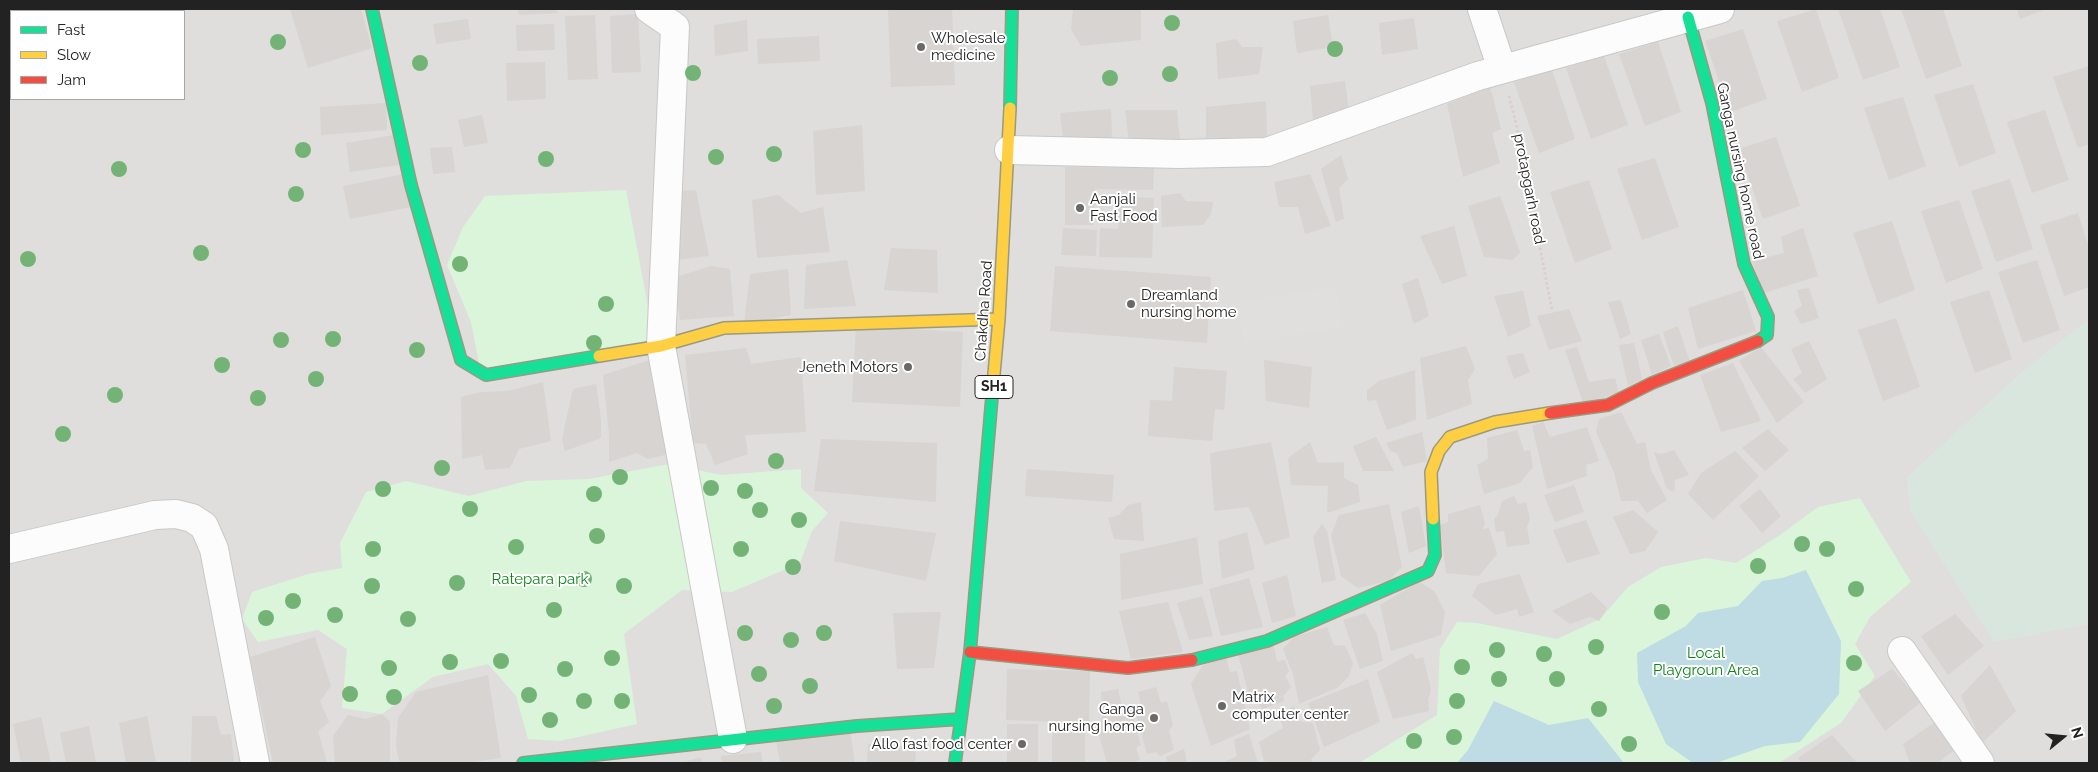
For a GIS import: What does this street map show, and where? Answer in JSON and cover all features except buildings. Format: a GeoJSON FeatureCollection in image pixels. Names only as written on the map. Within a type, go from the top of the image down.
{"type":"FeatureCollection","features":[{"type":"Feature","properties":{"kind":"street"},"geometry":{"type":"LineString","coordinates":[[372,9],[411,185],[461,360],[486,375],[661,346],[724,328],[1000,319]]}},
{"type":"Feature","properties":{"kind":"street"},"geometry":{"type":"LineString","coordinates":[[648,9],[675,27],[661,346],[733,739]]}},
{"type":"Feature","properties":{"kind":"street","name":"Chakdha Road"},"geometry":{"type":"LineString","coordinates":[[955,763],[970,652],[1000,319],[1009,150],[1012,9]]}},
{"type":"Feature","properties":{"kind":"street"},"geometry":{"type":"LineString","coordinates":[[1482,9],[1502,69]]}},
{"type":"Feature","properties":{"kind":"street"},"geometry":{"type":"LineString","coordinates":[[1009,150],[1179,154],[1267,152],[1502,69],[1720,9]]}},
{"type":"Feature","properties":{"kind":"street","name":"Ganga nursing home road"},"geometry":{"type":"LineString","coordinates":[[970,652],[1128,668],[1205,658],[1285,634],[1428,571],[1435,555],[1431,472],[1439,451],[1450,437],[1495,422],[1608,405],[1652,383],[1756,342],[1767,335],[1768,317],[1744,264],[1712,103],[1688,17]]}},
{"type":"Feature","properties":{"kind":"street"},"geometry":{"type":"LineString","coordinates":[[9,549],[155,514],[176,514],[192,518],[204,526],[214,549],[255,763]]}},
{"type":"Feature","properties":{"kind":"street"},"geometry":{"type":"LineString","coordinates":[[1902,651],[1980,763]]}},
{"type":"Feature","properties":{"kind":"street"},"geometry":{"type":"LineString","coordinates":[[523,763],[857,726],[961,719]]}},
{"type":"Feature","properties":{"kind":"path","name":"protapgarh road"},"geometry":{"type":"LineString","coordinates":[[1502,69],[1516,127],[1552,310]]}},
{"type":"Feature","properties":{"kind":"shaded area"},"geometry":{"type":"Polygon","coordinates":[[[9,9],[2089,9],[2089,763],[9,763],[9,9]]]}},
{"type":"Feature","properties":{"kind":"shaded area"},"geometry":{"type":"Polygon","coordinates":[[[1336,287],[1343,327],[1244,343],[1237,302],[1336,287]]]}},
{"type":"Feature","properties":{"kind":"shaded area"},"geometry":{"type":"Polygon","coordinates":[[[2089,319],[2089,624],[1994,642],[1910,511],[1907,477],[2023,371],[2089,319]]]}},
{"type":"Feature","properties":{"kind":"green space"},"geometry":{"type":"Polygon","coordinates":[[[626,190],[652,328],[644,349],[481,374],[471,322],[447,265],[463,227],[485,196],[626,190]]]}},
{"type":"Feature","properties":{"kind":"green space","name":"Ratepara park"},"geometry":{"type":"Polygon","coordinates":[[[669,464],[721,475],[801,469],[801,488],[828,513],[812,531],[800,563],[732,592],[682,590],[624,634],[637,724],[560,741],[528,739],[516,696],[488,664],[433,677],[382,714],[342,708],[347,649],[318,630],[258,642],[242,619],[252,592],[308,574],[342,568],[340,543],[366,492],[406,481],[469,496],[526,481],[589,479],[669,464]]]}},
{"type":"Feature","properties":{"kind":"green space","name":"Local Playgroun Area"},"geometry":{"type":"Polygon","coordinates":[[[1860,498],[1911,582],[1870,617],[1855,644],[1875,676],[1841,723],[1779,763],[1359,763],[1437,715],[1440,649],[1457,622],[1477,623],[1557,639],[1600,619],[1628,587],[1661,567],[1706,558],[1736,563],[1780,535],[1818,507],[1860,498]]]}},
{"type":"Feature","properties":{"kind":"water"},"geometry":{"type":"Polygon","coordinates":[[[1806,570],[1841,641],[1839,694],[1800,742],[1765,746],[1716,763],[1693,763],[1666,744],[1638,682],[1637,653],[1686,626],[1698,613],[1738,606],[1762,581],[1782,578],[1806,570]]]}},
{"type":"Feature","properties":{"kind":"water"},"geometry":{"type":"Polygon","coordinates":[[[1494,701],[1549,725],[1588,718],[1624,763],[1457,763],[1468,750],[1494,701]]]}},
{"type":"Feature","properties":{"kind":"traffic: fast"},"geometry":{"type":"LineString","coordinates":[[372,9],[411,185],[461,360],[486,375],[599,356]]}},
{"type":"Feature","properties":{"kind":"traffic: fast"},"geometry":{"type":"LineString","coordinates":[[1010,108],[1012,9]]}},
{"type":"Feature","properties":{"kind":"traffic: fast"},"geometry":{"type":"LineString","coordinates":[[1688,17],[1712,103],[1744,264],[1768,317],[1767,335],[1758,341]]}},
{"type":"Feature","properties":{"kind":"traffic: fast"},"geometry":{"type":"LineString","coordinates":[[955,763],[970,652],[993,385]]}},
{"type":"Feature","properties":{"kind":"traffic: fast"},"geometry":{"type":"LineString","coordinates":[[1192,660],[1267,641],[1428,571],[1435,555],[1433,519]]}},
{"type":"Feature","properties":{"kind":"traffic: fast"},"geometry":{"type":"LineString","coordinates":[[523,763],[857,726],[961,719]]}},
{"type":"Feature","properties":{"kind":"traffic: slow"},"geometry":{"type":"LineString","coordinates":[[993,385],[999,319],[1010,108]]}},
{"type":"Feature","properties":{"kind":"traffic: slow"},"geometry":{"type":"LineString","coordinates":[[599,356],[661,346],[724,328],[999,319]]}},
{"type":"Feature","properties":{"kind":"traffic: slow"},"geometry":{"type":"LineString","coordinates":[[1433,519],[1431,472],[1439,451],[1450,437],[1495,422],[1550,413]]}},
{"type":"Feature","properties":{"kind":"traffic: jam"},"geometry":{"type":"LineString","coordinates":[[1550,413],[1608,405],[1652,383],[1758,341]]}},
{"type":"Feature","properties":{"kind":"traffic: jam"},"geometry":{"type":"LineString","coordinates":[[970,652],[1128,668],[1192,660]]}},
{"type":"Feature","properties":{"kind":"place","name":"Wholesale medicine"},"geometry":{"type":"Point","coordinates":[921,47]}},
{"type":"Feature","properties":{"kind":"place","name":"Aanjali Fast Food"},"geometry":{"type":"Point","coordinates":[1080,208]}},
{"type":"Feature","properties":{"kind":"place","name":"Dreamland nursing home"},"geometry":{"type":"Point","coordinates":[1131,304]}},
{"type":"Feature","properties":{"kind":"place","name":"Jeneth Motors"},"geometry":{"type":"Point","coordinates":[908,367]}},
{"type":"Feature","properties":{"kind":"place","name":"Matrix computer center"},"geometry":{"type":"Point","coordinates":[1222,706]}},
{"type":"Feature","properties":{"kind":"place","name":"Ganga nursing home"},"geometry":{"type":"Point","coordinates":[1154,718]}},
{"type":"Feature","properties":{"kind":"place","name":"Allo fast food center"},"geometry":{"type":"Point","coordinates":[1022,744]}}]}
